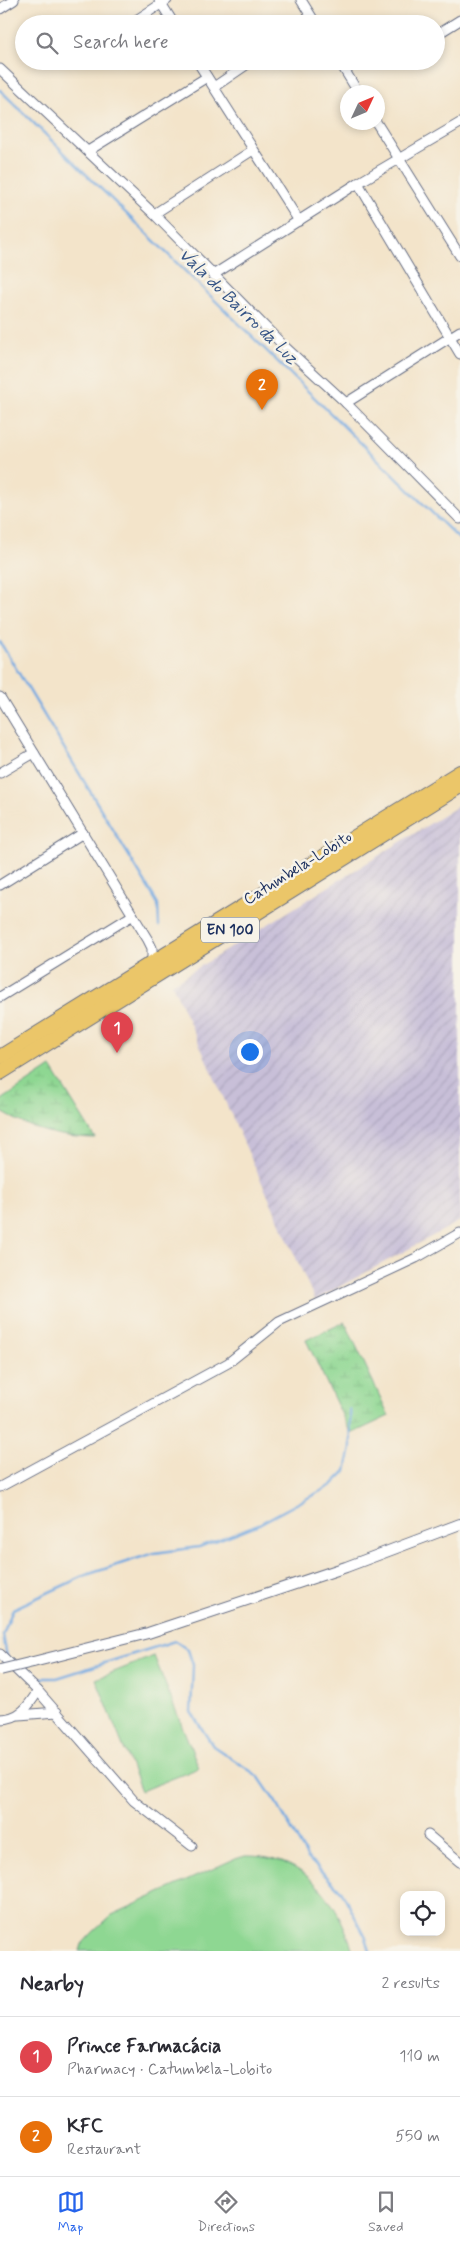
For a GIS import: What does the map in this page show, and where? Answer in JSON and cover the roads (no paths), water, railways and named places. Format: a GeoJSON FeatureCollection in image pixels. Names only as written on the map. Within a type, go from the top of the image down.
{"type":"FeatureCollection","features":[{"type":"Feature","properties":{"kind":"main road","name":"Catumbela-Lobito"},"geometry":{"type":"LineString","coordinates":[[0,1057],[152,961],[460,772]]}},
{"type":"Feature","properties":{"kind":"main road","name":"Catumbela-Lobito"},"geometry":{"type":"LineString","coordinates":[[0,1074],[460,786]]}},
{"type":"Feature","properties":{"kind":"street"},"geometry":{"type":"LineString","coordinates":[[2,5],[14,0]]}},
{"type":"Feature","properties":{"kind":"street"},"geometry":{"type":"LineString","coordinates":[[301,0],[308,15]]}},
{"type":"Feature","properties":{"kind":"street"},"geometry":{"type":"LineString","coordinates":[[143,15],[162,1],[169,15]]}},
{"type":"Feature","properties":{"kind":"street"},"geometry":{"type":"LineString","coordinates":[[445,29],[460,20]]}},
{"type":"Feature","properties":{"kind":"street"},"geometry":{"type":"LineString","coordinates":[[0,69],[154,214],[213,276],[346,403],[460,518]]}},
{"type":"Feature","properties":{"kind":"street"},"geometry":{"type":"LineString","coordinates":[[203,70],[299,221]]}},
{"type":"Feature","properties":{"kind":"street"},"geometry":{"type":"LineString","coordinates":[[214,87],[239,70]]}},
{"type":"Feature","properties":{"kind":"street"},"geometry":{"type":"LineString","coordinates":[[345,70],[354,85]]}},
{"type":"Feature","properties":{"kind":"street"},"geometry":{"type":"LineString","coordinates":[[88,151],[207,77]]}},
{"type":"Feature","properties":{"kind":"street"},"geometry":{"type":"LineString","coordinates":[[213,276],[358,183],[460,123]]}},
{"type":"Feature","properties":{"kind":"street"},"geometry":{"type":"LineString","coordinates":[[381,130],[460,256]]}},
{"type":"Feature","properties":{"kind":"street"},"geometry":{"type":"LineString","coordinates":[[154,214],[253,150]]}},
{"type":"Feature","properties":{"kind":"street"},"geometry":{"type":"LineString","coordinates":[[358,183],[460,354]]}},
{"type":"Feature","properties":{"kind":"street"},"geometry":{"type":"LineString","coordinates":[[346,403],[460,331]]}},
{"type":"Feature","properties":{"kind":"street"},"geometry":{"type":"LineString","coordinates":[[0,697],[148,940],[152,948],[152,961]]}},
{"type":"Feature","properties":{"kind":"street"},"geometry":{"type":"LineString","coordinates":[[0,773],[34,753]]}},
{"type":"Feature","properties":{"kind":"street"},"geometry":{"type":"LineString","coordinates":[[0,885],[83,833]]}},
{"type":"Feature","properties":{"kind":"street"},"geometry":{"type":"LineString","coordinates":[[0,997],[133,915]]}},
{"type":"Feature","properties":{"kind":"street"},"geometry":{"type":"LineString","coordinates":[[148,940],[168,952]]}},
{"type":"Feature","properties":{"kind":"street"},"geometry":{"type":"LineString","coordinates":[[0,1487],[166,1394],[228,1363],[279,1322],[416,1258],[460,1234]]}},
{"type":"Feature","properties":{"kind":"street"},"geometry":{"type":"LineString","coordinates":[[0,1670],[148,1633],[346,1567],[460,1524]]}},
{"type":"Feature","properties":{"kind":"street"},"geometry":{"type":"LineString","coordinates":[[0,1654],[38,1691],[134,1801],[192,1846]]}},
{"type":"Feature","properties":{"kind":"street"},"geometry":{"type":"LineString","coordinates":[[18,1715],[30,1703],[38,1691]]}},
{"type":"Feature","properties":{"kind":"street"},"geometry":{"type":"LineString","coordinates":[[0,1718],[57,1712]]}},
{"type":"Feature","properties":{"kind":"street"},"geometry":{"type":"LineString","coordinates":[[428,1835],[460,1862]]}},
{"type":"Feature","properties":{"kind":"waterway","name":"Vala do Bairro da Luz"},"geometry":{"type":"LineString","coordinates":[[0,90],[460,540]]}},
{"type":"Feature","properties":{"kind":"waterway"},"geometry":{"type":"LineString","coordinates":[[0,642],[158,904],[159,926]]}},
{"type":"Feature","properties":{"kind":"waterway"},"geometry":{"type":"LineString","coordinates":[[7,1657],[3,1635],[13,1609],[86,1575],[154,1553],[199,1547],[259,1524],[332,1485],[346,1471],[351,1448],[350,1409]]}},
{"type":"Feature","properties":{"kind":"waterway"},"geometry":{"type":"LineString","coordinates":[[21,1668],[33,1678],[57,1678],[175,1641],[188,1650],[193,1665],[191,1712],[213,1746],[258,1776],[279,1807],[307,1857],[342,1892],[366,1938],[370,1951]]}},
{"type":"Feature","properties":{"kind":"place","name":"KFC"},"geometry":{"type":"Point","coordinates":[262,410]}},
{"type":"Feature","properties":{"kind":"place","name":"Prince Farmacácia"},"geometry":{"type":"Point","coordinates":[117,1053]}}]}
